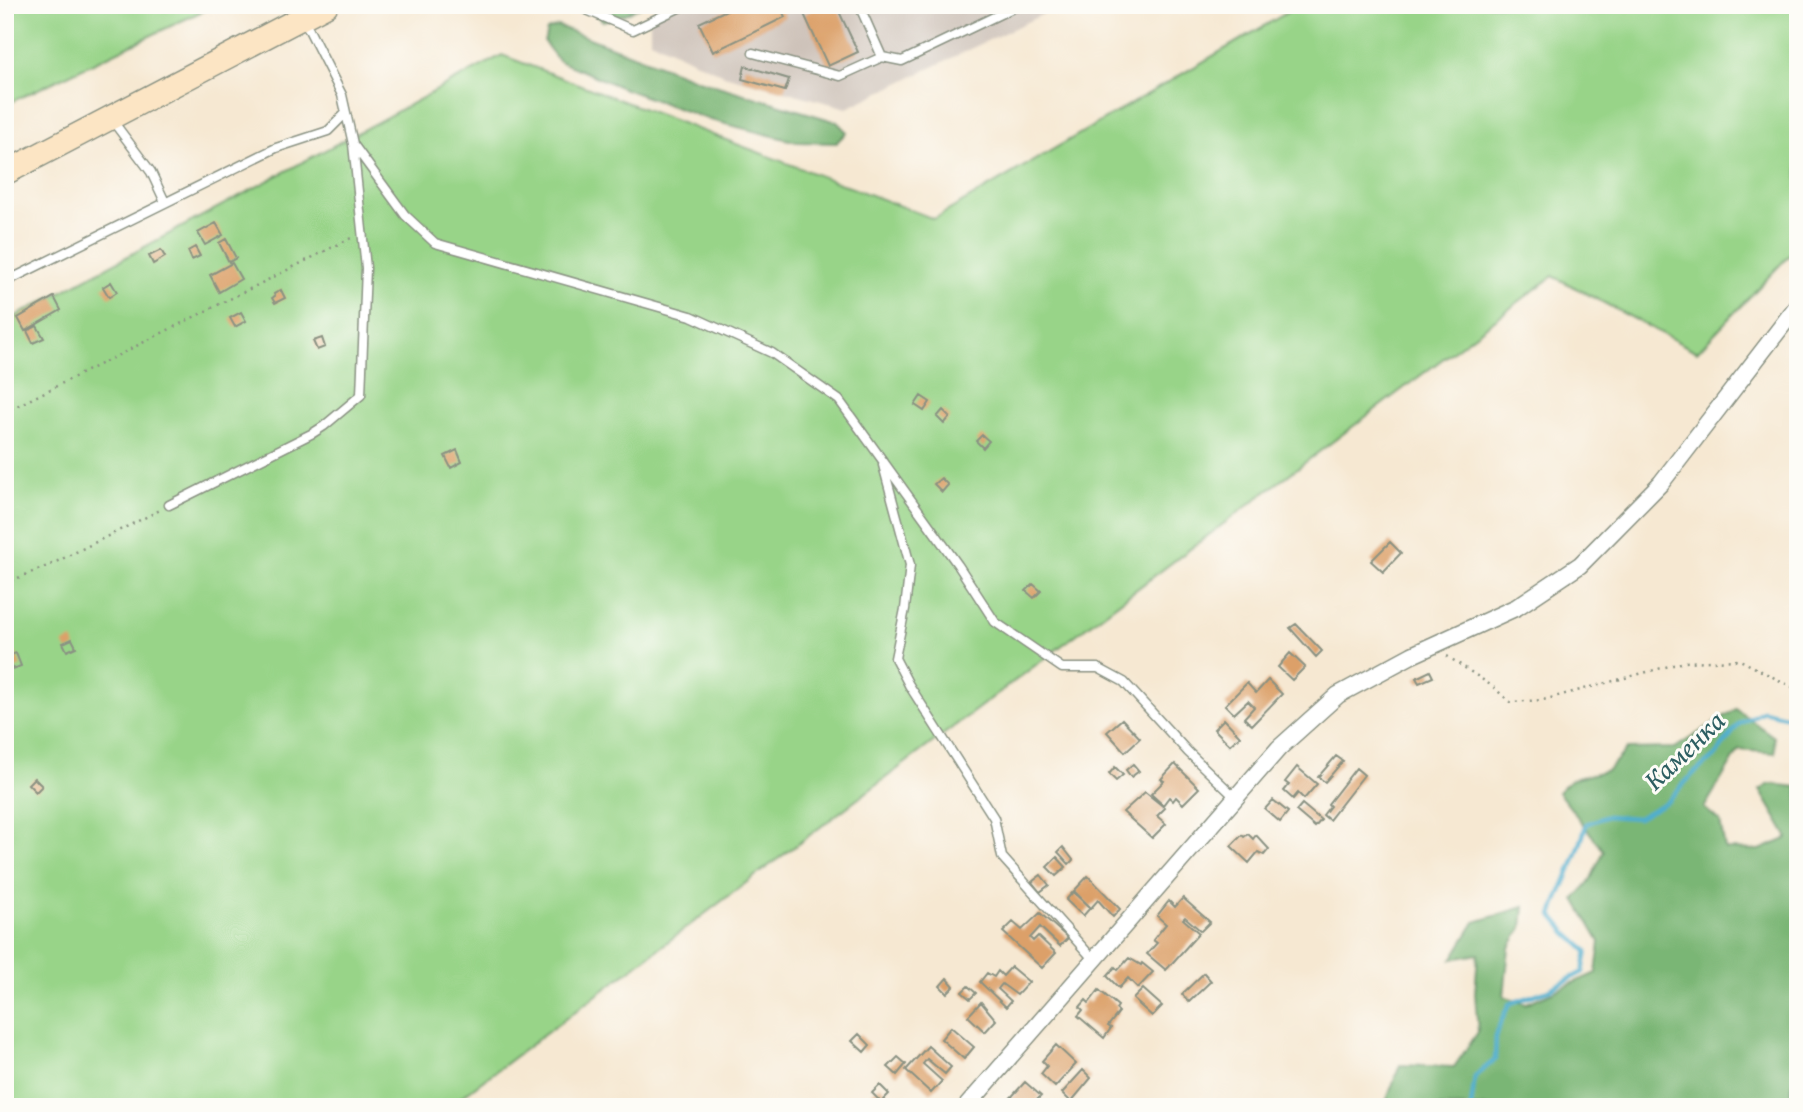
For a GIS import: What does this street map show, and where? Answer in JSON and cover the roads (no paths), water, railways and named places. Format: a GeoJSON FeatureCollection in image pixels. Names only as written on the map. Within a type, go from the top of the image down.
{"type":"FeatureCollection","features":[{"type":"Feature","properties":{"kind":"main road"},"geometry":{"type":"LineString","coordinates":[[5,173],[326,5]]}},
{"type":"Feature","properties":{"kind":"street"},"geometry":{"type":"LineString","coordinates":[[966,1107],[1279,748],[1338,695],[1517,607],[1580,565],[1661,483],[1798,306]]}},
{"type":"Feature","properties":{"kind":"lane"},"geometry":{"type":"LineString","coordinates":[[575,5],[633,30],[685,5]]}},
{"type":"Feature","properties":{"kind":"lane"},"geometry":{"type":"LineString","coordinates":[[859,5],[882,57]]}},
{"type":"Feature","properties":{"kind":"lane"},"geometry":{"type":"LineString","coordinates":[[753,52],[840,76],[882,57],[902,61],[1019,5]]}},
{"type":"Feature","properties":{"kind":"lane"},"geometry":{"type":"LineString","coordinates":[[169,505],[313,433],[361,395],[366,268],[353,144],[336,80],[302,18]]}},
{"type":"Feature","properties":{"kind":"lane"},"geometry":{"type":"LineString","coordinates":[[5,282],[276,148],[328,131],[346,113]]}},
{"type":"Feature","properties":{"kind":"lane"},"geometry":{"type":"LineString","coordinates":[[110,118],[151,172],[165,202]]}},
{"type":"Feature","properties":{"kind":"lane"},"geometry":{"type":"LineString","coordinates":[[353,144],[405,215],[435,243],[691,316],[772,353],[839,400],[958,565],[995,622],[1062,668],[1098,668],[1124,682],[1188,752],[1237,799]]}},
{"type":"Feature","properties":{"kind":"lane"},"geometry":{"type":"LineString","coordinates":[[881,458],[909,565],[905,608],[895,658],[909,685],[994,818],[1002,857],[1094,960]]}},
{"type":"Feature","properties":{"kind":"waterway","name":"Каменка"},"geometry":{"type":"LineString","coordinates":[[1471,1107],[1475,1076],[1495,1060],[1496,1033],[1509,1004],[1548,990],[1583,972],[1587,951],[1552,915],[1586,824],[1607,816],[1638,818],[1668,801],[1693,774],[1715,756],[1739,724],[1763,711],[1798,719]]}}]}
